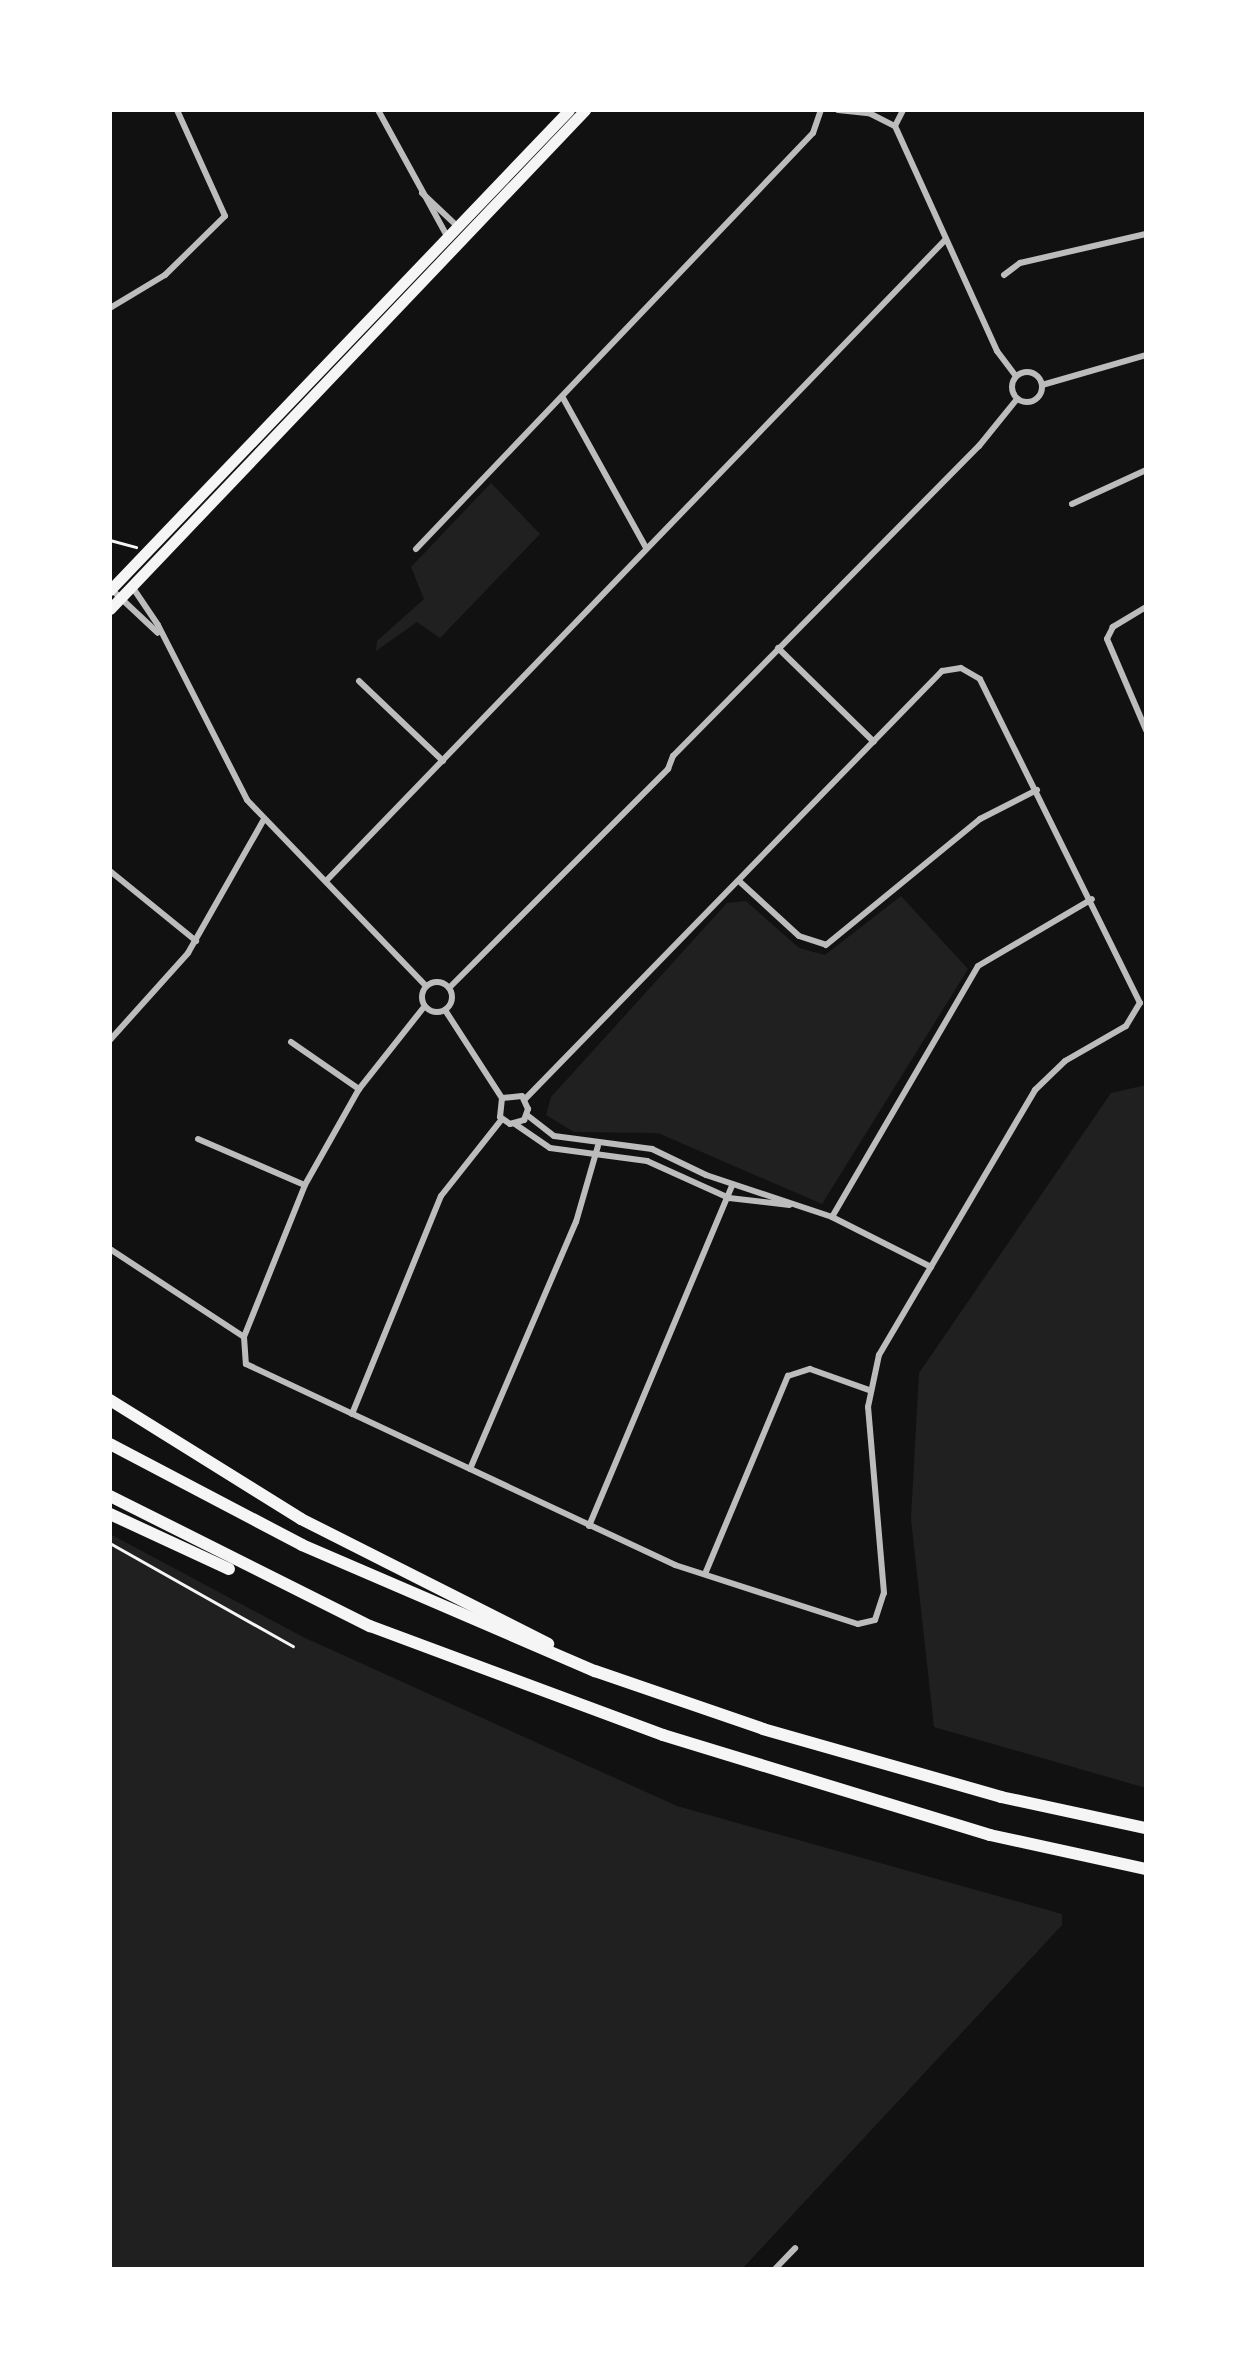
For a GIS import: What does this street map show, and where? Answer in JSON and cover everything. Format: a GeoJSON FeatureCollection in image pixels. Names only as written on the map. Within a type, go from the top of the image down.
{"type":"FeatureCollection","features":[{"type":"Feature","properties":{"kind":"highway"},"geometry":{"type":"LineString","coordinates":[[110,1400],[300,1520],[476,1612],[825,1747]]}},
{"type":"Feature","properties":{"kind":"highway"},"geometry":{"type":"LineString","coordinates":[[110,1444],[284,1537],[461,1617],[595,1671],[825,1747],[1001,1798],[1146,1828]]}},
{"type":"Feature","properties":{"kind":"highway"},"geometry":{"type":"LineString","coordinates":[[110,1496],[370,1626]]}},
{"type":"Feature","properties":{"kind":"highway"},"geometry":{"type":"LineString","coordinates":[[110,1514],[370,1626],[750,1764],[990,1834],[1146,1869]]}},
{"type":"Feature","properties":{"kind":"main road"},"geometry":{"type":"LineString","coordinates":[[110,609],[114,592],[452,243],[569,110]]}},
{"type":"Feature","properties":{"kind":"main road"},"geometry":{"type":"LineString","coordinates":[[463,231],[584,110]]}},
{"type":"Feature","properties":{"kind":"street"},"geometry":{"type":"LineString","coordinates":[[110,308],[165,274],[224,216],[177,110]]}},
{"type":"Feature","properties":{"kind":"street"},"geometry":{"type":"LineString","coordinates":[[378,110],[418,189],[452,243]]}},
{"type":"Feature","properties":{"kind":"street"},"geometry":{"type":"LineString","coordinates":[[416,548],[813,133],[821,110]]}},
{"type":"Feature","properties":{"kind":"street"},"geometry":{"type":"LineString","coordinates":[[449,988],[1017,399],[1016,376],[997,350],[895,126],[869,113],[838,110]]}},
{"type":"Feature","properties":{"kind":"street"},"geometry":{"type":"LineString","coordinates":[[895,126],[903,110]]}},
{"type":"Feature","properties":{"kind":"street"},"geometry":{"type":"LineString","coordinates":[[418,189],[463,231]]}},
{"type":"Feature","properties":{"kind":"street"},"geometry":{"type":"LineString","coordinates":[[1004,275],[1020,263],[1146,234]]}},
{"type":"Feature","properties":{"kind":"street"},"geometry":{"type":"LineString","coordinates":[[327,880],[946,239]]}},
{"type":"Feature","properties":{"kind":"street"},"geometry":{"type":"LineString","coordinates":[[1017,399],[1034,401],[1042,385],[1146,354]]}},
{"type":"Feature","properties":{"kind":"street"},"geometry":{"type":"LineString","coordinates":[[1016,376],[1034,374],[1042,385]]}},
{"type":"Feature","properties":{"kind":"street"},"geometry":{"type":"LineString","coordinates":[[562,398],[646,548]]}},
{"type":"Feature","properties":{"kind":"street"},"geometry":{"type":"LineString","coordinates":[[1072,504],[1146,470]]}},
{"type":"Feature","properties":{"kind":"street"},"geometry":{"type":"LineString","coordinates":[[128,581],[263,822],[327,880],[426,986],[424,1006],[359,1089],[305,1184],[244,1337],[246,1364],[589,1526],[705,1574],[858,1624],[875,1620],[884,1592],[869,1390],[879,1355],[1035,1090],[1064,1060],[1126,1026],[1138,1011],[1140,995],[980,679],[961,668],[942,672],[525,1099]]}},
{"type":"Feature","properties":{"kind":"street"},"geometry":{"type":"LineString","coordinates":[[114,592],[162,638]]}},
{"type":"Feature","properties":{"kind":"street"},"geometry":{"type":"LineString","coordinates":[[1146,607],[1113,627],[1106,639],[1146,730]]}},
{"type":"Feature","properties":{"kind":"street"},"geometry":{"type":"LineString","coordinates":[[778,648],[874,742]]}},
{"type":"Feature","properties":{"kind":"street"},"geometry":{"type":"LineString","coordinates":[[359,681],[442,761]]}},
{"type":"Feature","properties":{"kind":"street"},"geometry":{"type":"LineString","coordinates":[[739,881],[799,936],[826,945],[980,818],[1037,790]]}},
{"type":"Feature","properties":{"kind":"street"},"geometry":{"type":"LineString","coordinates":[[110,1040],[196,941],[263,822]]}},
{"type":"Feature","properties":{"kind":"street"},"geometry":{"type":"LineString","coordinates":[[110,870],[196,941]]}},
{"type":"Feature","properties":{"kind":"street"},"geometry":{"type":"LineString","coordinates":[[832,1218],[978,966],[1092,899]]}},
{"type":"Feature","properties":{"kind":"street"},"geometry":{"type":"LineString","coordinates":[[426,986],[438,982],[449,988],[452,1000],[445,1010]]}},
{"type":"Feature","properties":{"kind":"street"},"geometry":{"type":"LineString","coordinates":[[352,1414],[442,1196],[502,1119],[502,1098],[445,1010],[424,1006]]}},
{"type":"Feature","properties":{"kind":"street"},"geometry":{"type":"LineString","coordinates":[[291,1042],[359,1089]]}},
{"type":"Feature","properties":{"kind":"street"},"geometry":{"type":"LineString","coordinates":[[502,1098],[514,1093],[525,1099]]}},
{"type":"Feature","properties":{"kind":"street"},"geometry":{"type":"LineString","coordinates":[[525,1099],[527,1115],[554,1136],[598,1146],[652,1149],[732,1184],[832,1218],[931,1267]]}},
{"type":"Feature","properties":{"kind":"street"},"geometry":{"type":"LineString","coordinates":[[515,1124],[527,1115]]}},
{"type":"Feature","properties":{"kind":"street"},"geometry":{"type":"LineString","coordinates":[[502,1119],[550,1148],[596,1159],[647,1161],[729,1198],[791,1205]]}},
{"type":"Feature","properties":{"kind":"street"},"geometry":{"type":"LineString","coordinates":[[198,1139],[305,1184]]}},
{"type":"Feature","properties":{"kind":"street"},"geometry":{"type":"LineString","coordinates":[[470,1469],[576,1222],[598,1146]]}},
{"type":"Feature","properties":{"kind":"street"},"geometry":{"type":"LineString","coordinates":[[589,1526],[732,1184]]}},
{"type":"Feature","properties":{"kind":"street"},"geometry":{"type":"LineString","coordinates":[[110,1249],[244,1337]]}},
{"type":"Feature","properties":{"kind":"street"},"geometry":{"type":"LineString","coordinates":[[705,1574],[788,1376],[810,1369],[869,1390]]}},
{"type":"Feature","properties":{"kind":"street"},"geometry":{"type":"LineString","coordinates":[[775,2269],[795,2248]]}},
{"type":"Feature","properties":{"kind":"path"},"geometry":{"type":"LineString","coordinates":[[110,540],[136,546]]}},
{"type":"Feature","properties":{"kind":"path"},"geometry":{"type":"LineString","coordinates":[[110,1543],[293,1646]]}},
{"type":"Feature","properties":{"kind":"shaded area"},"geometry":{"type":"Polygon","coordinates":[[[491,483],[540,534],[440,638],[417,622],[376,651],[377,641],[424,599],[411,567],[491,483]]]}},
{"type":"Feature","properties":{"kind":"shaded area"},"geometry":{"type":"Polygon","coordinates":[[[901,896],[968,969],[822,1204],[658,1133],[574,1132],[546,1115],[551,1097],[727,903],[746,901],[799,948],[825,955],[901,896]]]}},
{"type":"Feature","properties":{"kind":"shaded area"},"geometry":{"type":"Polygon","coordinates":[[[1146,1085],[1146,1788],[934,1727],[911,1519],[919,1373],[1111,1093],[1146,1085]]]}},
{"type":"Feature","properties":{"kind":"shaded area"},"geometry":{"type":"Polygon","coordinates":[[[110,1534],[303,1637],[677,1806],[1062,1914],[1062,1925],[742,2269],[110,2269],[110,1534]]]}}]}
